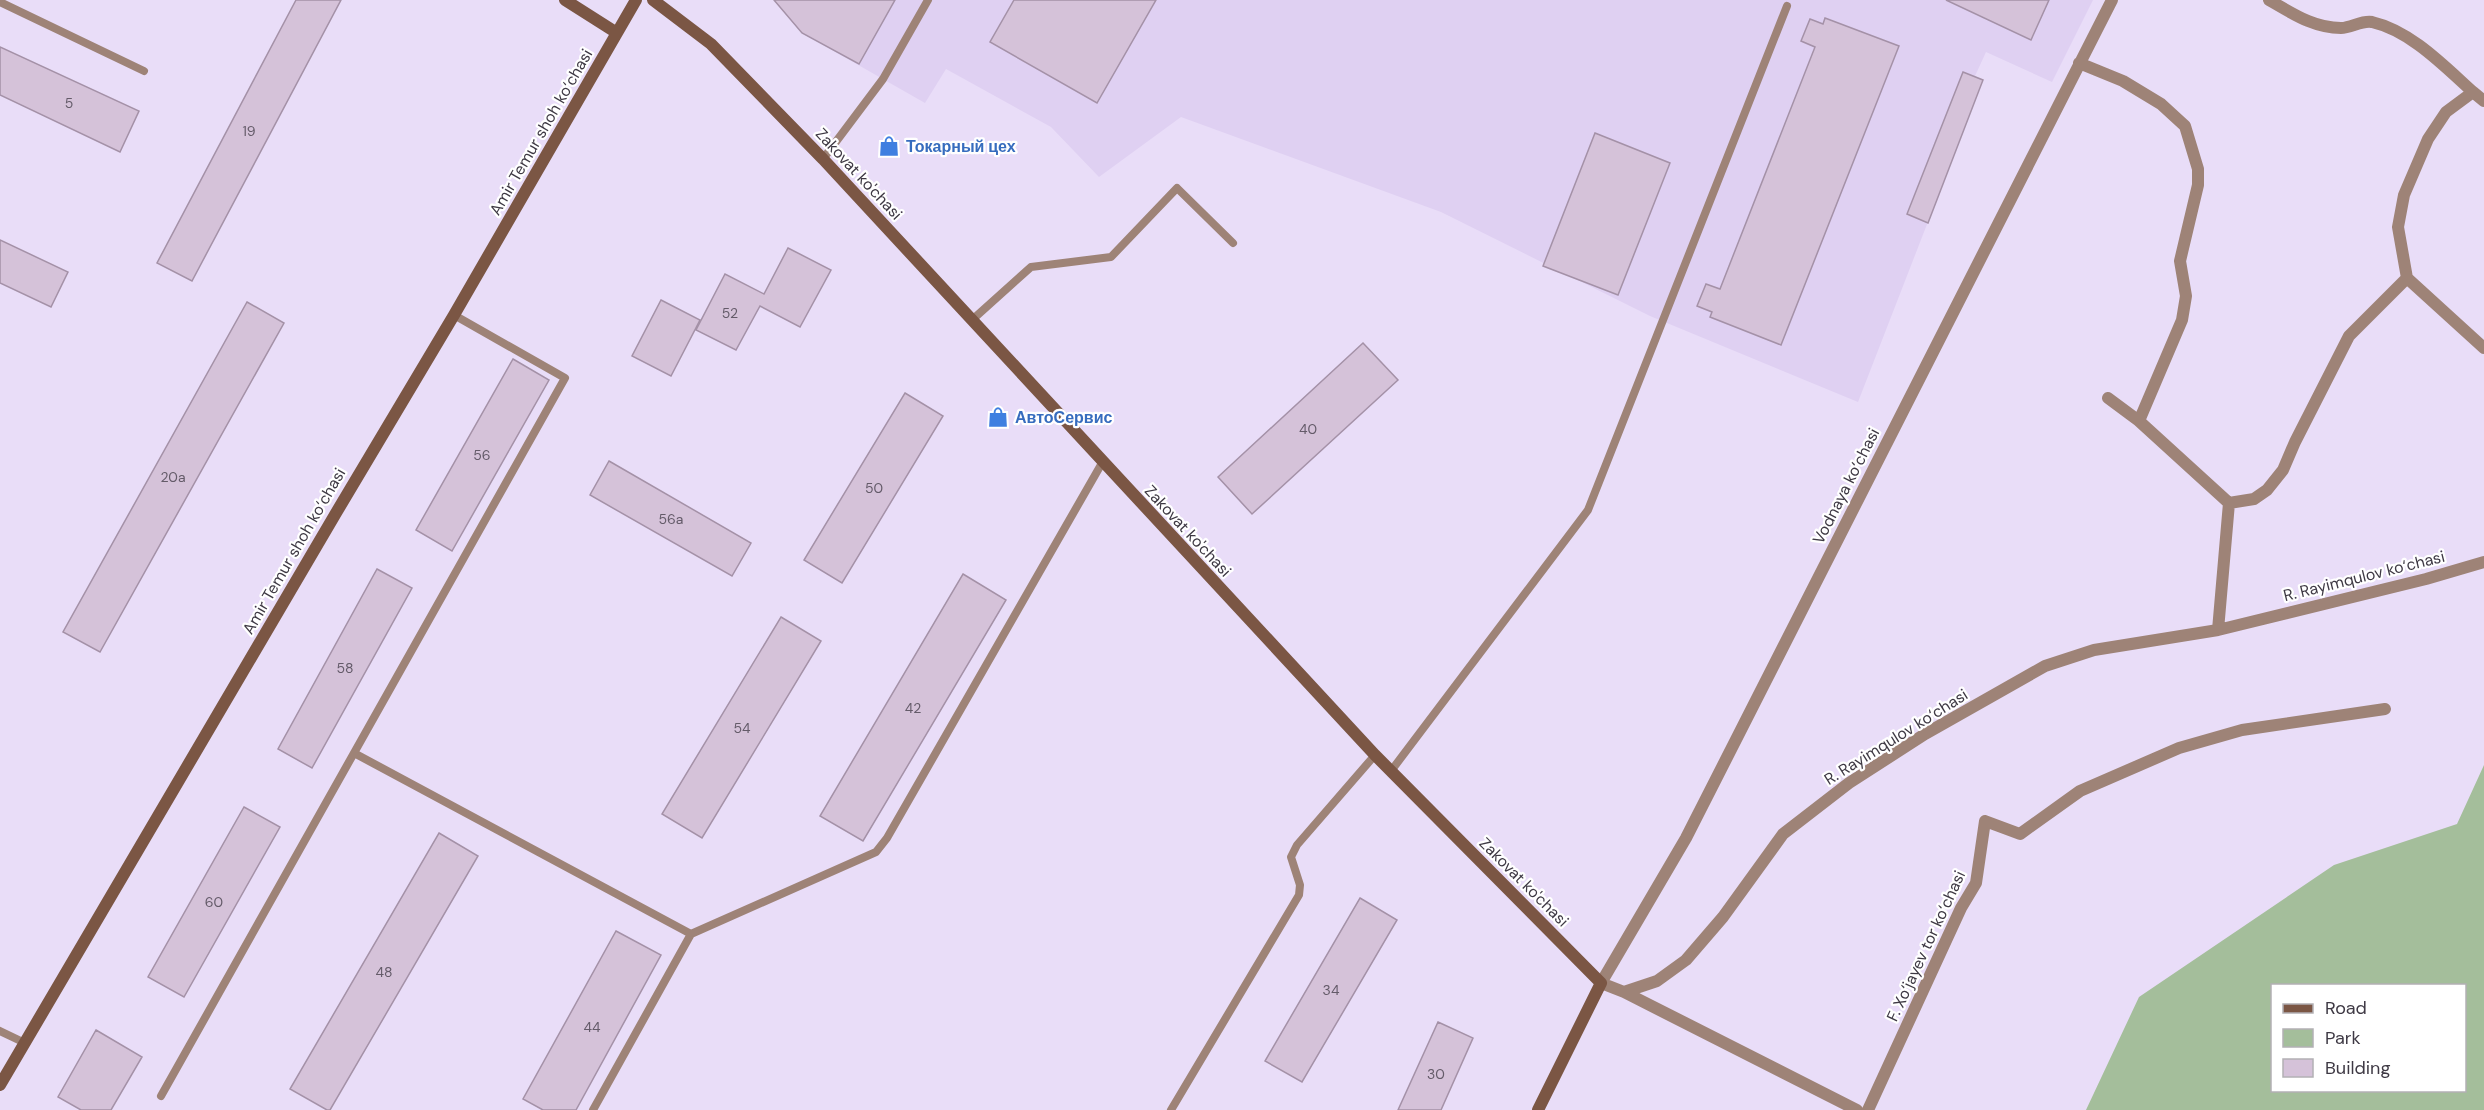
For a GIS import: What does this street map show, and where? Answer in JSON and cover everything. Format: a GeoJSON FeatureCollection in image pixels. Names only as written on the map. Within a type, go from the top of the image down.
{"type":"FeatureCollection","features":[{"type":"Feature","properties":{"kind":"main road"},"geometry":{"type":"LineString","coordinates":[[565,0],[617,33]]}},
{"type":"Feature","properties":{"kind":"main road","name":"Amir Temur shoh ko‘chasi"},"geometry":{"type":"LineString","coordinates":[[0,1086],[454,315],[636,0]]}},
{"type":"Feature","properties":{"kind":"main road","name":"Zakovat ko'chasi"},"geometry":{"type":"LineString","coordinates":[[653,0],[711,44],[823,159],[1102,463],[1375,755],[1601,982]]}},
{"type":"Feature","properties":{"kind":"main road"},"geometry":{"type":"LineString","coordinates":[[1538,1110],[1601,982]]}},
{"type":"Feature","properties":{"kind":"street","name":"Vodnaya ko‘chasi"},"geometry":{"type":"LineString","coordinates":[[1601,982],[1686,838],[2112,0]]}},
{"type":"Feature","properties":{"kind":"street"},"geometry":{"type":"LineString","coordinates":[[2269,0],[2314,25],[2343,28],[2370,21],[2400,34],[2432,55],[2484,101]]}},
{"type":"Feature","properties":{"kind":"street"},"geometry":{"type":"LineString","coordinates":[[2079,63],[2123,81],[2161,104],[2185,126],[2198,169],[2198,185],[2180,261],[2186,296],[2182,320],[2139,421]]}},
{"type":"Feature","properties":{"kind":"street"},"geometry":{"type":"LineString","coordinates":[[2473,92],[2446,112],[2428,139],[2404,195],[2398,226],[2407,278],[2484,348]]}},
{"type":"Feature","properties":{"kind":"street"},"geometry":{"type":"LineString","coordinates":[[2229,503],[2254,499],[2267,490],[2283,470],[2349,336],[2407,278]]}},
{"type":"Feature","properties":{"kind":"street"},"geometry":{"type":"LineString","coordinates":[[2108,398],[2139,421],[2229,503]]}},
{"type":"Feature","properties":{"kind":"street"},"geometry":{"type":"LineString","coordinates":[[2217,630],[2229,503]]}},
{"type":"Feature","properties":{"kind":"street","name":"R. Rayimqulov ko‘chasi"},"geometry":{"type":"LineString","coordinates":[[1624,992],[1657,981],[1686,960],[1723,917],[1783,834],[1849,783],[1925,734],[2045,666],[2094,650],[2143,644],[2217,630],[2426,579],[2484,562]]}},
{"type":"Feature","properties":{"kind":"street","name":"F. Xo‘jayev tor ko‘chasi"},"geometry":{"type":"LineString","coordinates":[[1868,1110],[1961,908],[1976,883],[1985,821],[2020,834],[2080,791],[2179,748],[2242,730],[2385,709]]}},
{"type":"Feature","properties":{"kind":"street"},"geometry":{"type":"LineString","coordinates":[[1601,982],[1857,1110]]}},
{"type":"Feature","properties":{"kind":"lane"},"geometry":{"type":"LineString","coordinates":[[823,159],[883,79],[928,0]]}},
{"type":"Feature","properties":{"kind":"lane"},"geometry":{"type":"LineString","coordinates":[[0,2],[144,71]]}},
{"type":"Feature","properties":{"kind":"lane"},"geometry":{"type":"LineString","coordinates":[[1391,771],[1588,510],[1787,6]]}},
{"type":"Feature","properties":{"kind":"lane"},"geometry":{"type":"LineString","coordinates":[[972,320],[1031,267],[1111,257],[1177,188],[1233,243]]}},
{"type":"Feature","properties":{"kind":"lane"},"geometry":{"type":"LineString","coordinates":[[161,1096],[565,378],[454,315]]}},
{"type":"Feature","properties":{"kind":"lane"},"geometry":{"type":"LineString","coordinates":[[593,1110],[691,934],[876,852],[887,838],[1102,463]]}},
{"type":"Feature","properties":{"kind":"lane"},"geometry":{"type":"LineString","coordinates":[[354,753],[691,934]]}},
{"type":"Feature","properties":{"kind":"lane"},"geometry":{"type":"LineString","coordinates":[[1171,1110],[1299,895],[1300,885],[1291,857],[1297,845],[1375,755]]}},
{"type":"Feature","properties":{"kind":"lane"},"geometry":{"type":"LineString","coordinates":[[0,1031],[25,1043]]}},
{"type":"Feature","properties":{"kind":"shaded area"},"geometry":{"type":"Polygon","coordinates":[[[774,0],[2093,0],[2052,82],[1986,52],[1975,76],[1983,80],[1858,402],[1650,316],[1441,212],[1181,117],[1099,177],[1051,127],[946,69],[925,103],[802,33],[774,0]]]}},
{"type":"Feature","properties":{"kind":"green space"},"geometry":{"type":"Polygon","coordinates":[[[2484,765],[2484,1110],[2086,1110],[2139,997],[2334,865],[2457,824],[2484,765]]]}},
{"type":"Feature","properties":{"kind":"building"},"geometry":{"type":"Polygon","coordinates":[[[296,0],[341,0],[192,281],[157,263],[296,0]]]}},
{"type":"Feature","properties":{"kind":"building"},"geometry":{"type":"Polygon","coordinates":[[[774,0],[895,0],[859,64],[802,33],[774,0]]]}},
{"type":"Feature","properties":{"kind":"building"},"geometry":{"type":"Polygon","coordinates":[[[1014,0],[1156,0],[1097,103],[990,42],[1014,0]]]}},
{"type":"Feature","properties":{"kind":"building"},"geometry":{"type":"Polygon","coordinates":[[[1946,0],[2049,0],[2031,40],[1946,0]]]}},
{"type":"Feature","properties":{"kind":"building"},"geometry":{"type":"Polygon","coordinates":[[[1825,18],[1899,46],[1781,345],[1710,317],[1712,312],[1697,306],[1706,284],[1720,289],[1815,47],[1801,41],[1810,19],[1823,24],[1825,18]]]}},
{"type":"Feature","properties":{"kind":"building"},"geometry":{"type":"Polygon","coordinates":[[[0,47],[139,111],[120,152],[0,95],[0,47]]]}},
{"type":"Feature","properties":{"kind":"building"},"geometry":{"type":"Polygon","coordinates":[[[1963,72],[1983,80],[1928,223],[1907,214],[1963,72]]]}},
{"type":"Feature","properties":{"kind":"building"},"geometry":{"type":"Polygon","coordinates":[[[1595,133],[1670,163],[1618,295],[1543,266],[1595,133]]]}},
{"type":"Feature","properties":{"kind":"building"},"geometry":{"type":"Polygon","coordinates":[[[0,240],[68,272],[51,307],[0,283],[0,240]]]}},
{"type":"Feature","properties":{"kind":"building"},"geometry":{"type":"Polygon","coordinates":[[[788,248],[831,270],[800,327],[760,306],[736,350],[696,330],[725,274],[764,294],[788,248]]]}},
{"type":"Feature","properties":{"kind":"building"},"geometry":{"type":"Polygon","coordinates":[[[661,300],[700,320],[671,376],[632,356],[661,300]]]}},
{"type":"Feature","properties":{"kind":"building"},"geometry":{"type":"Polygon","coordinates":[[[247,302],[284,323],[100,652],[63,632],[247,302]]]}},
{"type":"Feature","properties":{"kind":"building"},"geometry":{"type":"Polygon","coordinates":[[[1363,343],[1398,380],[1252,514],[1218,477],[1363,343]]]}},
{"type":"Feature","properties":{"kind":"building"},"geometry":{"type":"Polygon","coordinates":[[[513,359],[549,380],[452,551],[416,530],[513,359]]]}},
{"type":"Feature","properties":{"kind":"building"},"geometry":{"type":"Polygon","coordinates":[[[905,393],[943,416],[842,583],[804,560],[905,393]]]}},
{"type":"Feature","properties":{"kind":"building"},"geometry":{"type":"Polygon","coordinates":[[[609,461],[751,543],[732,576],[590,495],[609,461]]]}},
{"type":"Feature","properties":{"kind":"building"},"geometry":{"type":"Polygon","coordinates":[[[377,569],[412,588],[312,768],[278,749],[377,569]]]}},
{"type":"Feature","properties":{"kind":"building"},"geometry":{"type":"Polygon","coordinates":[[[963,574],[1006,600],[863,841],[820,816],[963,574]]]}},
{"type":"Feature","properties":{"kind":"building"},"geometry":{"type":"Polygon","coordinates":[[[781,617],[821,641],[702,838],[662,814],[781,617]]]}},
{"type":"Feature","properties":{"kind":"building"},"geometry":{"type":"Polygon","coordinates":[[[244,807],[280,827],[184,997],[148,977],[244,807]]]}},
{"type":"Feature","properties":{"kind":"building"},"geometry":{"type":"Polygon","coordinates":[[[439,833],[478,856],[330,1110],[327,1110],[290,1089],[439,833]]]}},
{"type":"Feature","properties":{"kind":"building"},"geometry":{"type":"Polygon","coordinates":[[[1360,898],[1397,920],[1302,1082],[1265,1061],[1360,898]]]}},
{"type":"Feature","properties":{"kind":"building"},"geometry":{"type":"Polygon","coordinates":[[[616,931],[661,955],[576,1110],[543,1110],[523,1099],[616,931]]]}},
{"type":"Feature","properties":{"kind":"building"},"geometry":{"type":"Polygon","coordinates":[[[1438,1022],[1473,1038],[1441,1110],[1398,1110],[1438,1022]]]}},
{"type":"Feature","properties":{"kind":"building"},"geometry":{"type":"Polygon","coordinates":[[[96,1030],[142,1057],[111,1110],[81,1110],[58,1097],[96,1030]]]}},
{"type":"Feature","properties":{"kind":"place","name":"Токарный цех"},"geometry":{"type":"Point","coordinates":[889,146]}},
{"type":"Feature","properties":{"kind":"place","name":"АвтоСервис"},"geometry":{"type":"Point","coordinates":[998,417]}}]}
